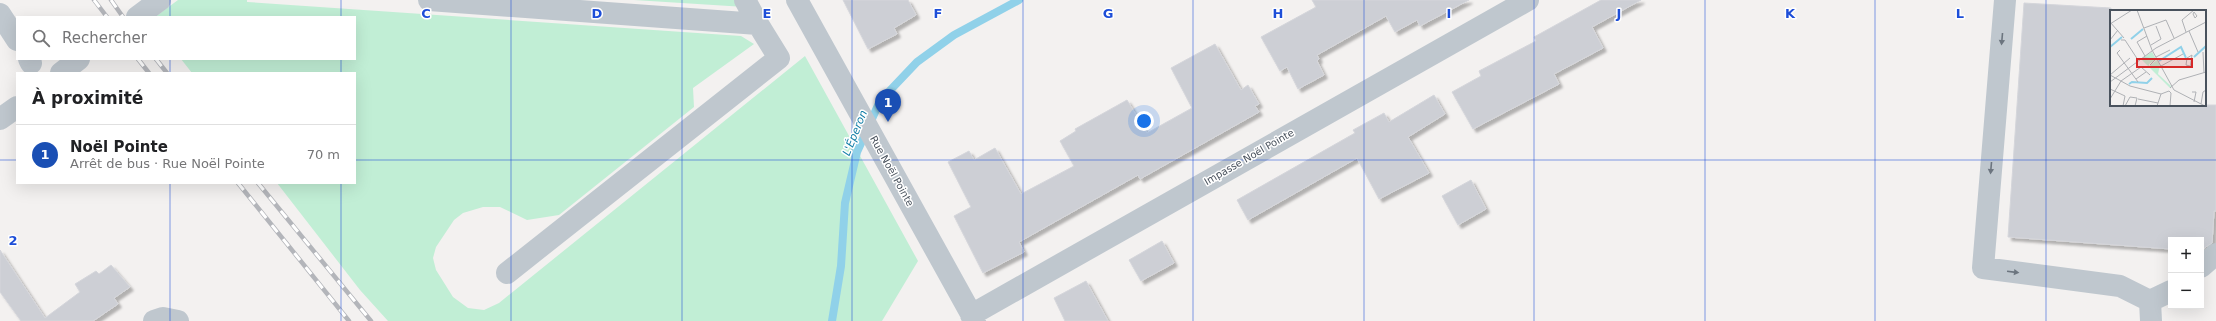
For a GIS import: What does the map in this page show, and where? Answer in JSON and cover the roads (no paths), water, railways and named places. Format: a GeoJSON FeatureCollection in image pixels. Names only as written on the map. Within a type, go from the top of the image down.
{"type":"FeatureCollection","features":[{"type":"Feature","properties":{"kind":"street"},"geometry":{"type":"LineString","coordinates":[[138,16],[160,0]]}},
{"type":"Feature","properties":{"kind":"street"},"geometry":{"type":"LineString","coordinates":[[429,0],[758,24]]}},
{"type":"Feature","properties":{"kind":"street"},"geometry":{"type":"LineString","coordinates":[[507,273],[779,58],[745,0]]}},
{"type":"Feature","properties":{"kind":"street","name":"Rue Noël Pointe"},"geometry":{"type":"LineString","coordinates":[[797,0],[973,318]]}},
{"type":"Feature","properties":{"kind":"street","name":"Impasse Noël Pointe"},"geometry":{"type":"LineString","coordinates":[[973,318],[1528,0]]}},
{"type":"Feature","properties":{"kind":"street"},"geometry":{"type":"LineString","coordinates":[[2005,0],[1983,268],[2120,286],[2150,311],[2168,294]]}},
{"type":"Feature","properties":{"kind":"street"},"geometry":{"type":"LineString","coordinates":[[0,14],[16,38]]}},
{"type":"Feature","properties":{"kind":"street"},"geometry":{"type":"LineString","coordinates":[[62,72],[78,60]]}},
{"type":"Feature","properties":{"kind":"street"},"geometry":{"type":"LineString","coordinates":[[0,119],[16,108]]}},
{"type":"Feature","properties":{"kind":"street"},"geometry":{"type":"LineString","coordinates":[[2204,264],[2216,254]]}},
{"type":"Feature","properties":{"kind":"waterway","name":"L'Éperon"},"geometry":{"type":"LineString","coordinates":[[832,321],[841,266],[845,203],[857,152],[880,101],[917,62],[954,35],[1019,0]]}},
{"type":"Feature","properties":{"kind":"railway"},"geometry":{"type":"LineString","coordinates":[[94,0],[106,16]]}},
{"type":"Feature","properties":{"kind":"railway"},"geometry":{"type":"LineString","coordinates":[[111,0],[122,16]]}},
{"type":"Feature","properties":{"kind":"railway"},"geometry":{"type":"LineString","coordinates":[[139,60],[148,72]]}},
{"type":"Feature","properties":{"kind":"railway"},"geometry":{"type":"LineString","coordinates":[[157,60],[166,72]]}},
{"type":"Feature","properties":{"kind":"railway"},"geometry":{"type":"LineString","coordinates":[[239,184],[349,321]]}},
{"type":"Feature","properties":{"kind":"railway"},"geometry":{"type":"LineString","coordinates":[[259,184],[371,321]]}},
{"type":"Feature","properties":{"kind":"place","name":"Noël Pointe"},"geometry":{"type":"Point","coordinates":[888,122]}}]}
